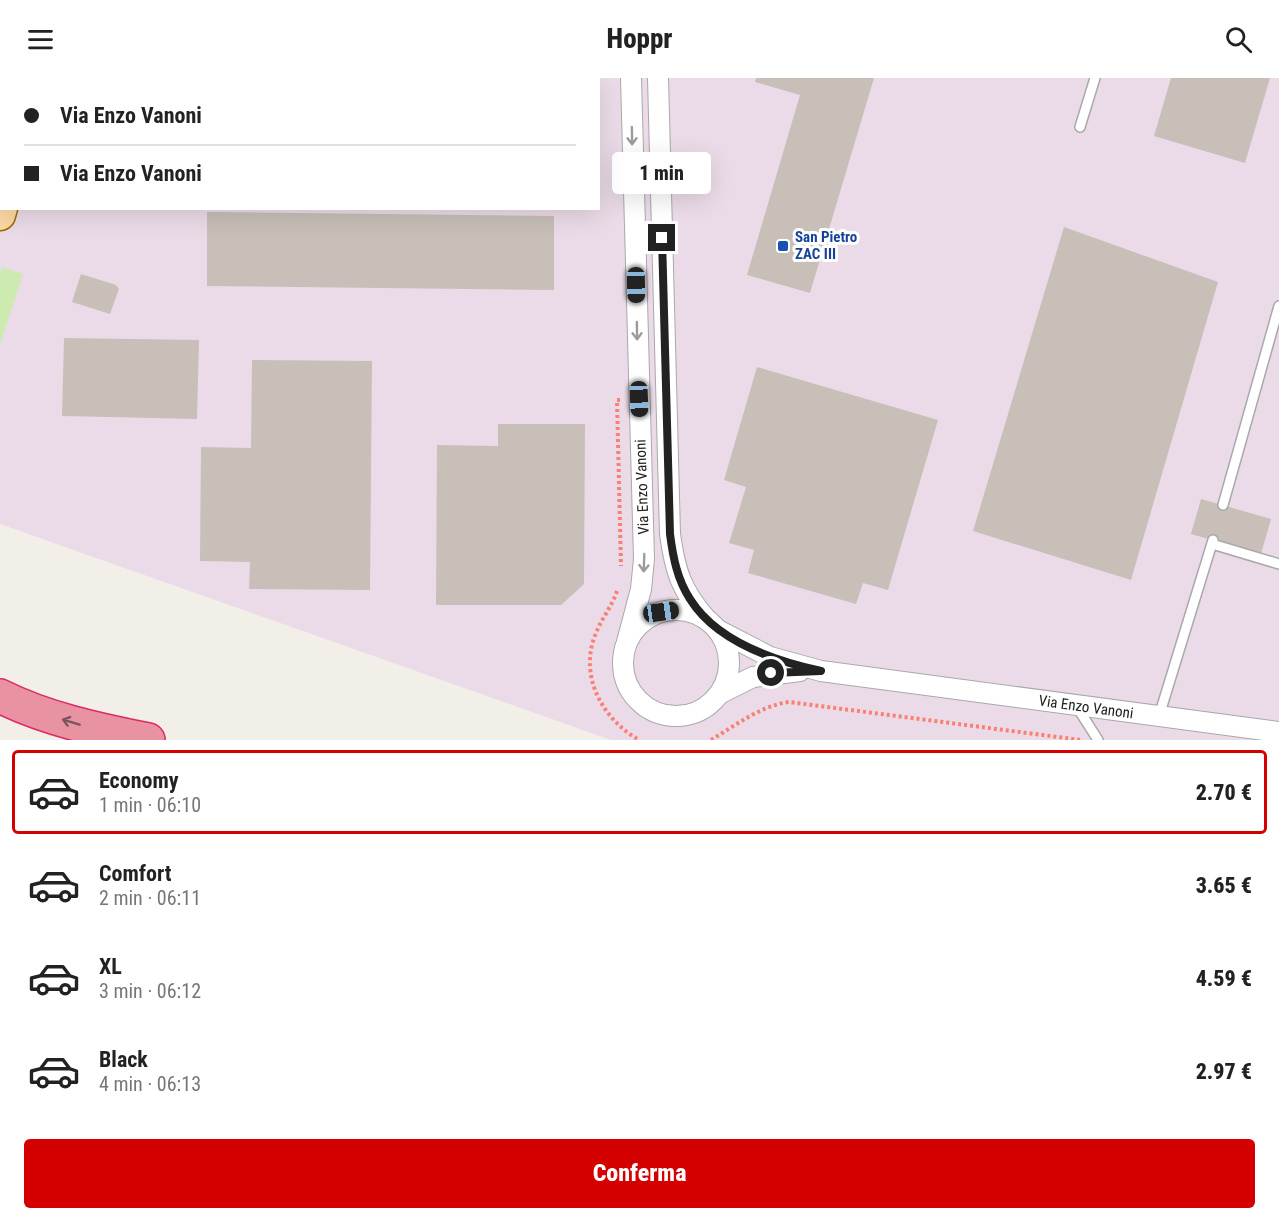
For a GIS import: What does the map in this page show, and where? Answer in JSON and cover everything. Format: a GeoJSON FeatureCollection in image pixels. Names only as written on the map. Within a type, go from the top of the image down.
{"type":"FeatureCollection","features":[{"type":"Feature","properties":{"kind":"highway"},"geometry":{"type":"LineString","coordinates":[[0,696],[21,707],[94,729],[148,740]]}},
{"type":"Feature","properties":{"kind":"street","name":"Via Enzo Vanoni"},"geometry":{"type":"LineString","coordinates":[[631,78],[644,559],[641,589],[623,658],[624,676],[631,692],[643,705],[658,714],[676,717],[693,714],[709,706],[721,693],[728,676],[730,658],[726,643],[691,601],[680,581],[670,534],[657,78]]}},
{"type":"Feature","properties":{"kind":"street","name":"Via Enzo Vanoni"},"geometry":{"type":"LineString","coordinates":[[627,642],[635,629],[647,619],[661,612],[677,610],[692,612],[771,657],[821,671]]}},
{"type":"Feature","properties":{"kind":"street","name":"Via Enzo Vanoni"},"geometry":{"type":"LineString","coordinates":[[721,693],[753,677],[795,671],[821,671],[1279,732]]}},
{"type":"Feature","properties":{"kind":"lane"},"geometry":{"type":"LineString","coordinates":[[1080,127],[1095,78]]}},
{"type":"Feature","properties":{"kind":"lane"},"geometry":{"type":"LineString","coordinates":[[1223,505],[1279,306]]}},
{"type":"Feature","properties":{"kind":"lane"},"geometry":{"type":"LineString","coordinates":[[1159,716],[1212,542],[1279,564]]}},
{"type":"Feature","properties":{"kind":"lane"},"geometry":{"type":"LineString","coordinates":[[1076,705],[1098,740]]}},
{"type":"Feature","properties":{"kind":"path"},"geometry":{"type":"LineString","coordinates":[[621,576],[616,400],[627,400]]}},
{"type":"Feature","properties":{"kind":"path"},"geometry":{"type":"LineString","coordinates":[[620,584],[594,635],[591,672],[597,697],[608,714],[624,730],[639,740]]}},
{"type":"Feature","properties":{"kind":"path"},"geometry":{"type":"LineString","coordinates":[[711,740],[750,716],[771,706],[789,702],[1081,740]]}},
{"type":"Feature","properties":{"kind":"shaded area"},"geometry":{"type":"Polygon","coordinates":[[[600,78],[1279,78],[1279,740],[611,740],[0,524],[0,210],[600,210],[600,78]]]}},
{"type":"Feature","properties":{"kind":"green space"},"geometry":{"type":"Polygon","coordinates":[[[2,267],[23,274],[0,345],[0,275],[2,267]]]}},
{"type":"Feature","properties":{"kind":"building"},"geometry":{"type":"Polygon","coordinates":[[[756,78],[874,78],[810,293],[747,275],[800,95],[755,82],[756,78]]]}},
{"type":"Feature","properties":{"kind":"building"},"geometry":{"type":"Polygon","coordinates":[[[1171,78],[1270,78],[1245,163],[1154,136],[1171,78]]]}},
{"type":"Feature","properties":{"kind":"building"},"geometry":{"type":"Polygon","coordinates":[[[207,212],[554,216],[554,290],[207,286],[207,212]]]}},
{"type":"Feature","properties":{"kind":"building"},"geometry":{"type":"Polygon","coordinates":[[[1064,227],[1218,282],[1131,580],[973,531],[1064,227]]]}},
{"type":"Feature","properties":{"kind":"building"},"geometry":{"type":"Polygon","coordinates":[[[81,274],[116,285],[119,289],[110,314],[72,302],[81,274]]]}},
{"type":"Feature","properties":{"kind":"building"},"geometry":{"type":"Polygon","coordinates":[[[64,338],[199,340],[197,419],[62,416],[64,338]]]}},
{"type":"Feature","properties":{"kind":"building"},"geometry":{"type":"Polygon","coordinates":[[[252,360],[372,361],[370,590],[249,589],[250,562],[200,561],[201,447],[251,448],[252,360]]]}},
{"type":"Feature","properties":{"kind":"building"},"geometry":{"type":"Polygon","coordinates":[[[757,367],[938,420],[888,590],[863,583],[856,604],[748,573],[754,550],[729,543],[746,487],[724,480],[757,367]]]}},
{"type":"Feature","properties":{"kind":"building"},"geometry":{"type":"Polygon","coordinates":[[[498,424],[585,424],[584,584],[561,605],[436,605],[437,445],[498,446],[498,424]]]}},
{"type":"Feature","properties":{"kind":"building"},"geometry":{"type":"Polygon","coordinates":[[[1201,499],[1271,519],[1261,554],[1191,534],[1201,499]]]}},
{"type":"Feature","properties":{"kind":"place","name":"San Pietro ZAC III"},"geometry":{"type":"Point","coordinates":[783,246]}},
{"type":"Feature","properties":{"kind":"route"},"geometry":{"type":"LineString","coordinates":[[662,238],[670,534],[674,558],[680,581],[691,601],[718,630],[771,657],[821,671],[771,673]]}}]}
